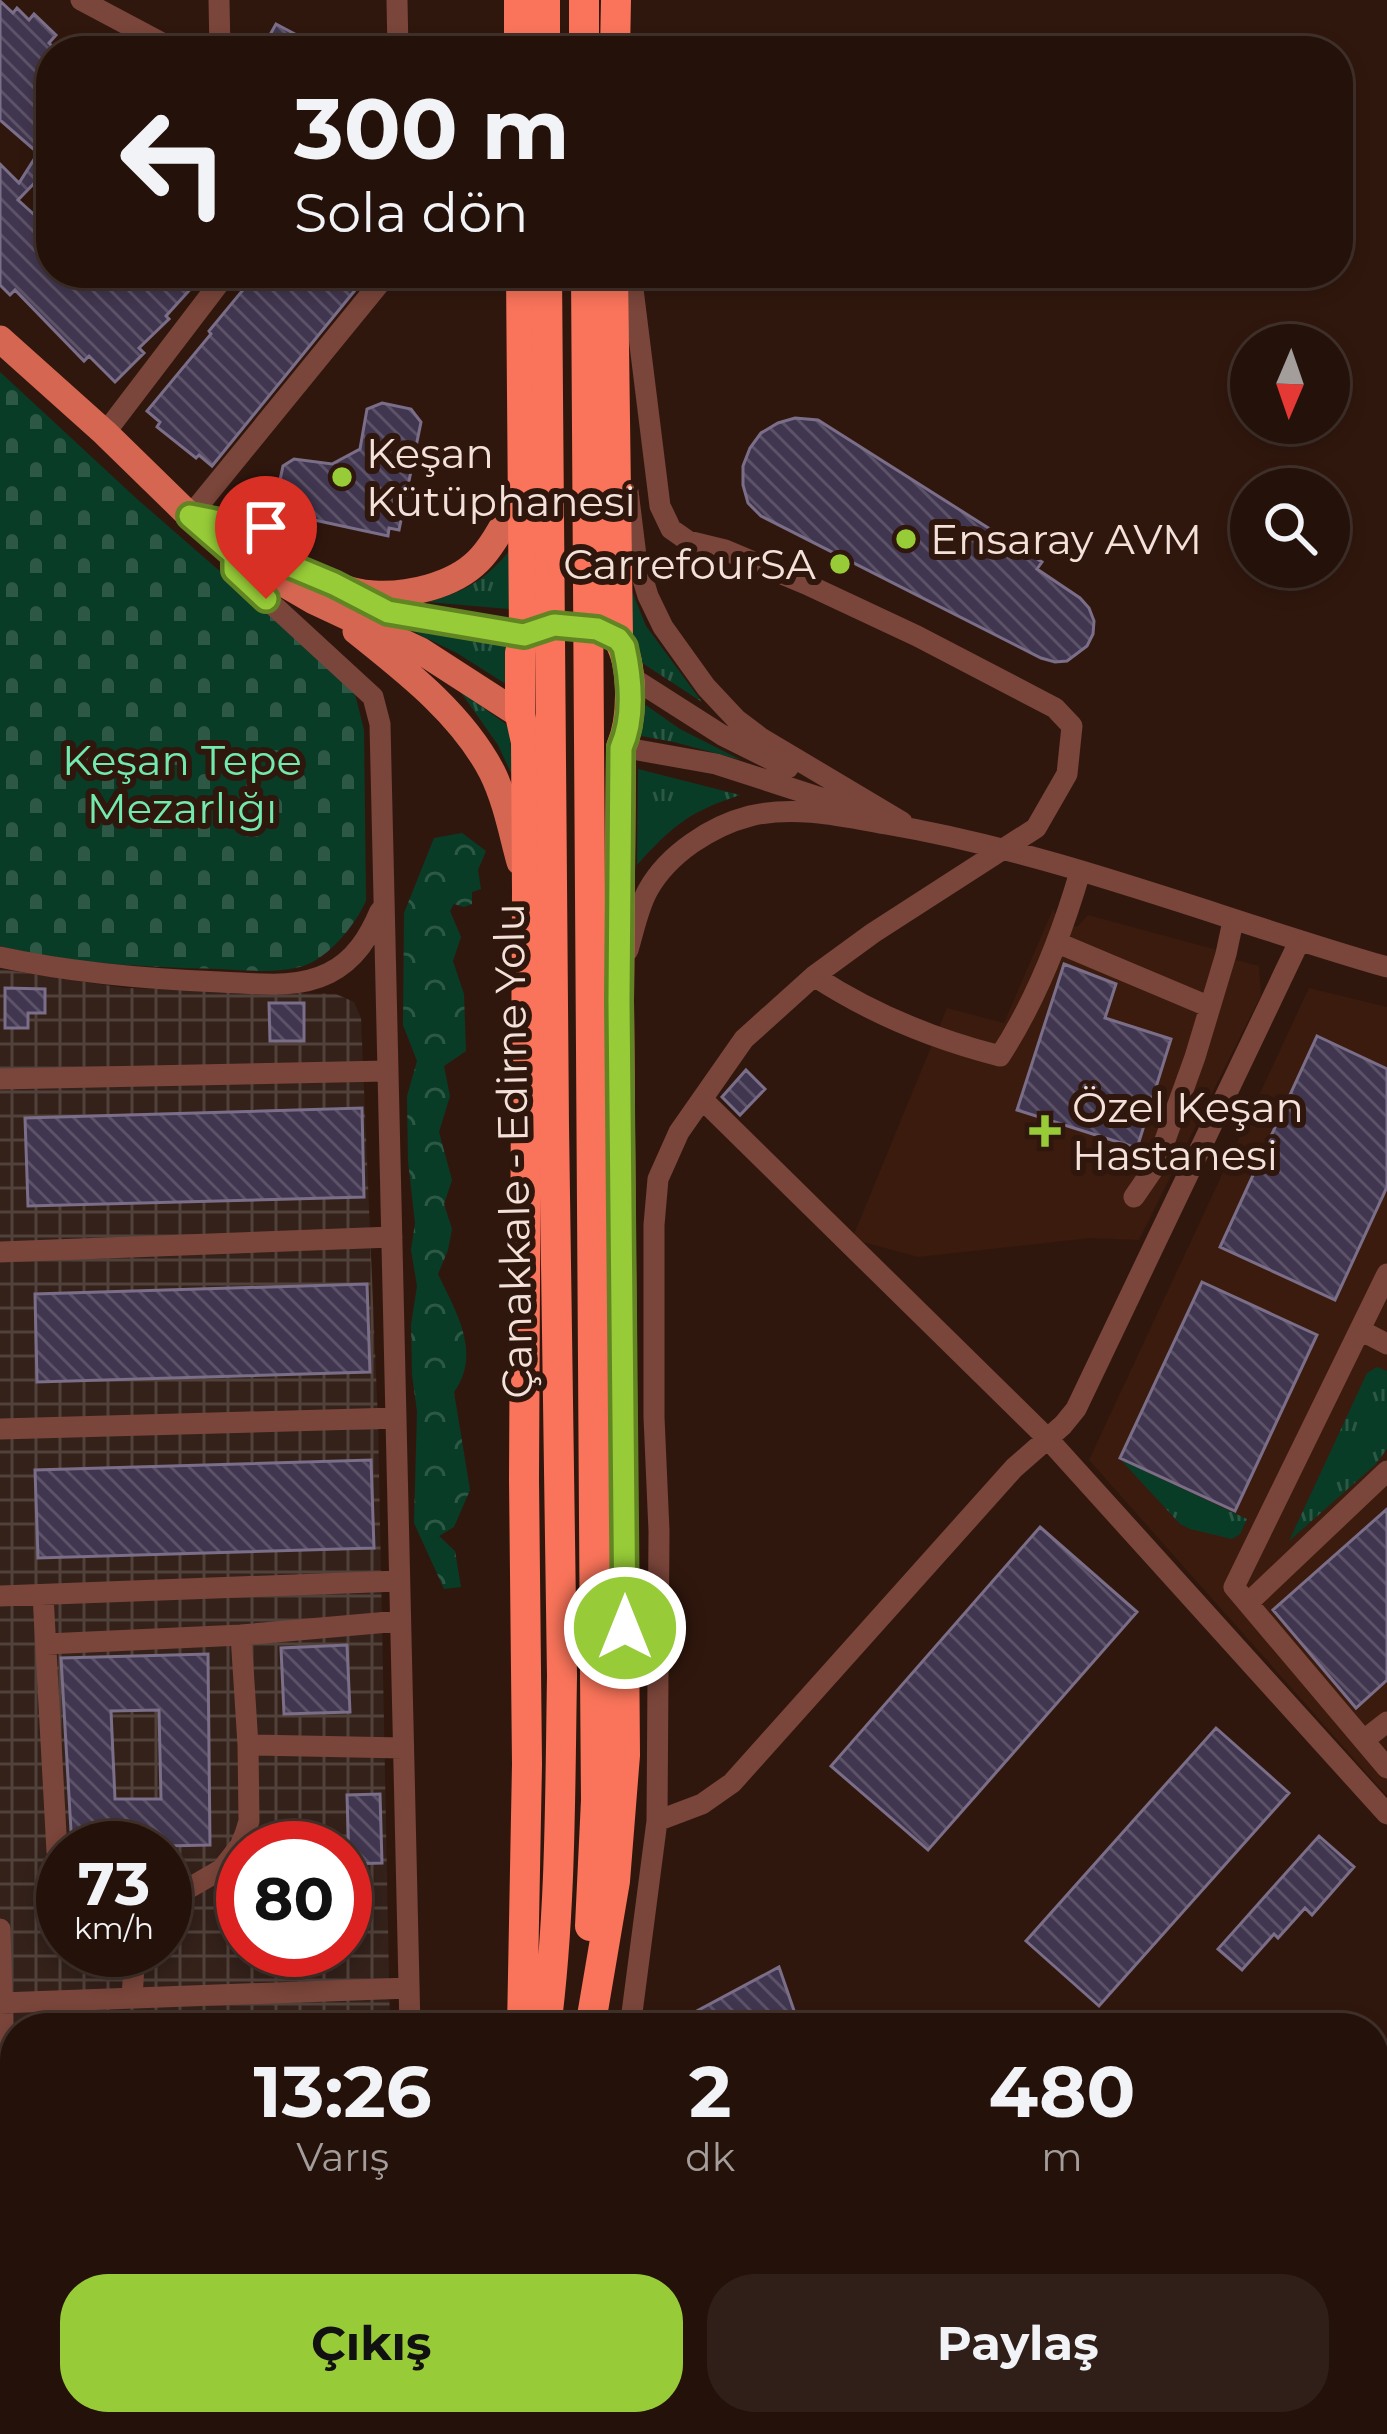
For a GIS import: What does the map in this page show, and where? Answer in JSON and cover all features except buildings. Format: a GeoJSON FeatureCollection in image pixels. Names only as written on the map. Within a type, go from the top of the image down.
{"type":"FeatureCollection","features":[{"type":"Feature","properties":{"kind":"highway"},"geometry":{"type":"LineString","coordinates":[[519,0],[519,36]]}},
{"type":"Feature","properties":{"kind":"highway"},"geometry":{"type":"LineString","coordinates":[[545,0],[545,36]]}},
{"type":"Feature","properties":{"kind":"highway"},"geometry":{"type":"LineString","coordinates":[[584,0],[584,36]]}},
{"type":"Feature","properties":{"kind":"highway"},"geometry":{"type":"LineString","coordinates":[[616,0],[616,36]]}},
{"type":"Feature","properties":{"kind":"highway"},"geometry":{"type":"LineString","coordinates":[[521,288],[524,635],[520,653],[527,891],[522,2013]]}},
{"type":"Feature","properties":{"kind":"highway","name":"Çanakkale - Edirne Yolu"},"geometry":{"type":"LineString","coordinates":[[547,288],[562,1676],[559,1872],[548,2013]]}},
{"type":"Feature","properties":{"kind":"highway"},"geometry":{"type":"LineString","coordinates":[[581,2013],[593,1878],[595,1673],[586,288]]}},
{"type":"Feature","properties":{"kind":"highway"},"geometry":{"type":"LineString","coordinates":[[613,288],[618,639]]}},
{"type":"Feature","properties":{"kind":"highway"},"geometry":{"type":"LineString","coordinates":[[524,635],[554,625],[597,629],[618,639],[624,647],[630,710],[621,748],[619,1001],[626,1755],[615,1881],[593,2013]]}},
{"type":"Feature","properties":{"kind":"highway"},"geometry":{"type":"LineString","coordinates":[[523,728],[539,753],[582,759],[621,748]]}},
{"type":"Feature","properties":{"kind":"main road"},"geometry":{"type":"LineString","coordinates":[[0,339],[235,555],[324,592],[388,612],[524,635]]}},
{"type":"Feature","properties":{"kind":"main road"},"geometry":{"type":"LineString","coordinates":[[324,592],[387,594],[453,578],[479,560],[523,491]]}},
{"type":"Feature","properties":{"kind":"main road"},"geometry":{"type":"LineString","coordinates":[[190,516],[220,522],[291,566],[324,592],[421,651],[523,728]]}},
{"type":"Feature","properties":{"kind":"main road"},"geometry":{"type":"LineString","coordinates":[[324,592],[360,634],[452,713],[492,772],[527,891]]}},
{"type":"Feature","properties":{"kind":"street"},"geometry":{"type":"LineString","coordinates":[[81,0],[149,36]]}},
{"type":"Feature","properties":{"kind":"street"},"geometry":{"type":"LineString","coordinates":[[219,0],[220,36]]}},
{"type":"Feature","properties":{"kind":"street"},"geometry":{"type":"LineString","coordinates":[[398,0],[398,36]]}},
{"type":"Feature","properties":{"kind":"street"},"geometry":{"type":"LineString","coordinates":[[105,433],[216,288]]}},
{"type":"Feature","properties":{"kind":"street"},"geometry":{"type":"LineString","coordinates":[[190,516],[376,288]]}},
{"type":"Feature","properties":{"kind":"street"},"geometry":{"type":"LineString","coordinates":[[632,2013],[658,1821],[654,1225],[658,1179],[679,1132],[744,1039],[814,976],[873,933],[1036,829],[1067,773],[1072,726],[1055,708],[917,636],[725,550],[688,541],[671,529],[660,506],[633,288]]}},
{"type":"Feature","properties":{"kind":"street"},"geometry":{"type":"LineString","coordinates":[[612,370],[636,556],[663,627],[736,719],[913,829]]}},
{"type":"Feature","properties":{"kind":"street"},"geometry":{"type":"LineString","coordinates":[[235,555],[235,570],[373,697],[379,717],[410,2013]]}},
{"type":"Feature","properties":{"kind":"street"},"geometry":{"type":"LineString","coordinates":[[628,675],[722,735],[913,829]]}},
{"type":"Feature","properties":{"kind":"street"},"geometry":{"type":"LineString","coordinates":[[621,748],[716,764],[913,829]]}},
{"type":"Feature","properties":{"kind":"street"},"geometry":{"type":"LineString","coordinates":[[619,1001],[636,921],[649,888],[687,847],[712,831],[773,812],[843,817],[1006,848],[1387,967]]}},
{"type":"Feature","properties":{"kind":"street"},"geometry":{"type":"LineString","coordinates":[[814,976],[894,1021],[1000,1056],[1058,943],[1080,872]]}},
{"type":"Feature","properties":{"kind":"street"},"geometry":{"type":"LineString","coordinates":[[0,957],[133,978],[299,983],[329,973],[353,956],[372,930],[382,905]]}},
{"type":"Feature","properties":{"kind":"street"},"geometry":{"type":"LineString","coordinates":[[1134,1197],[1156,1165],[1210,1007],[1233,921]]}},
{"type":"Feature","properties":{"kind":"street"},"geometry":{"type":"LineString","coordinates":[[658,1821],[702,1804],[731,1784],[1014,1468],[1076,1408],[1299,942]]}},
{"type":"Feature","properties":{"kind":"street"},"geometry":{"type":"LineString","coordinates":[[1058,943],[1210,1007]]}},
{"type":"Feature","properties":{"kind":"street"},"geometry":{"type":"LineString","coordinates":[[0,1079],[387,1071]]}},
{"type":"Feature","properties":{"kind":"street"},"geometry":{"type":"LineString","coordinates":[[703,1100],[1048,1439],[1387,1814]]}},
{"type":"Feature","properties":{"kind":"street"},"geometry":{"type":"LineString","coordinates":[[0,1252],[392,1237]]}},
{"type":"Feature","properties":{"kind":"street"},"geometry":{"type":"LineString","coordinates":[[1387,1274],[1234,1587],[1387,1768]]}},
{"type":"Feature","properties":{"kind":"street"},"geometry":{"type":"LineString","coordinates":[[1360,1330],[1387,1344]]}},
{"type":"Feature","properties":{"kind":"street"},"geometry":{"type":"LineString","coordinates":[[0,1429],[395,1418]]}},
{"type":"Feature","properties":{"kind":"street"},"geometry":{"type":"LineString","coordinates":[[1248,1603],[1387,1471]]}},
{"type":"Feature","properties":{"kind":"street"},"geometry":{"type":"LineString","coordinates":[[0,1597],[399,1581]]}},
{"type":"Feature","properties":{"kind":"street"},"geometry":{"type":"LineString","coordinates":[[44,1595],[55,1821]]}},
{"type":"Feature","properties":{"kind":"street"},"geometry":{"type":"LineString","coordinates":[[46,1644],[241,1635],[400,1621]]}},
{"type":"Feature","properties":{"kind":"street"},"geometry":{"type":"LineString","coordinates":[[192,1886],[222,1869],[240,1846],[248,1821],[241,1635]]}},
{"type":"Feature","properties":{"kind":"street"},"geometry":{"type":"LineString","coordinates":[[1364,1740],[1387,1722]]}},
{"type":"Feature","properties":{"kind":"street"},"geometry":{"type":"LineString","coordinates":[[248,1745],[403,1748]]}},
{"type":"Feature","properties":{"kind":"street"},"geometry":{"type":"LineString","coordinates":[[0,1928],[1,2003],[409,1988]]}},
{"type":"Feature","properties":{"kind":"street"},"geometry":{"type":"LineString","coordinates":[[132,1998],[133,1977]]}},
{"type":"Feature","properties":{"kind":"shaded area","name":"Özel Keşan Hastanesi"},"geometry":{"type":"Polygon","coordinates":[[[1053,909],[1059,920],[1077,927],[1088,915],[1259,966],[1261,995],[1139,1240],[1090,1238],[918,1257],[852,1239],[947,1008],[1004,1023],[1053,909]]]}},
{"type":"Feature","properties":{"kind":"shaded area"},"geometry":{"type":"Polygon","coordinates":[[[0,969],[125,988],[336,994],[354,1002],[361,1018],[378,1421],[390,2013],[0,2013],[0,969]]]}},
{"type":"Feature","properties":{"kind":"shaded area"},"geometry":{"type":"Polygon","coordinates":[[[1309,988],[1387,1007],[1387,1796],[1089,1460],[1309,988]]]}},
{"type":"Feature","properties":{"kind":"green space","name":"Keşan Tepe Mezarlığı"},"geometry":{"type":"Polygon","coordinates":[[[0,372],[355,694],[364,730],[366,901],[340,939],[313,962],[272,971],[165,967],[82,961],[0,946],[0,372]]]}},
{"type":"Feature","properties":{"kind":"green space"},"geometry":{"type":"Polygon","coordinates":[[[511,549],[509,609],[428,602],[474,583],[511,549]]]}},
{"type":"Feature","properties":{"kind":"green space"},"geometry":{"type":"Polygon","coordinates":[[[631,589],[646,626],[702,702],[630,655],[631,589]]]}},
{"type":"Feature","properties":{"kind":"green space"},"geometry":{"type":"Polygon","coordinates":[[[406,628],[510,647],[509,686],[457,653],[406,628]]]}},
{"type":"Feature","properties":{"kind":"green space"},"geometry":{"type":"Polygon","coordinates":[[[460,691],[510,727],[512,775],[498,745],[460,691]]]}},
{"type":"Feature","properties":{"kind":"green space"},"geometry":{"type":"Polygon","coordinates":[[[637,699],[680,729],[741,760],[636,735],[637,699]]]}},
{"type":"Feature","properties":{"kind":"green space"},"geometry":{"type":"Polygon","coordinates":[[[638,769],[740,795],[683,821],[637,865],[638,769]]]}},
{"type":"Feature","properties":{"kind":"green space"},"geometry":{"type":"Polygon","coordinates":[[[462,833],[486,851],[478,870],[481,889],[472,892],[472,904],[454,904],[450,911],[461,937],[453,961],[464,994],[466,1051],[444,1066],[450,1096],[439,1132],[452,1180],[444,1204],[452,1229],[438,1274],[466,1348],[462,1377],[454,1392],[470,1490],[454,1527],[439,1536],[455,1551],[461,1587],[444,1589],[414,1523],[417,1411],[411,1325],[417,1286],[411,1250],[415,1223],[407,1096],[417,1061],[403,1025],[404,913],[434,838],[462,833]]]}},
{"type":"Feature","properties":{"kind":"green space"},"geometry":{"type":"Polygon","coordinates":[[[1377,1367],[1387,1371],[1387,1449],[1289,1541],[1367,1373],[1377,1367]]]}},
{"type":"Feature","properties":{"kind":"green space"},"geometry":{"type":"Polygon","coordinates":[[[1121,1460],[1247,1519],[1240,1534],[1232,1539],[1180,1524],[1121,1460]]]}},
{"type":"Feature","properties":{"kind":"place","name":"Keşan Kütüphanesi"},"geometry":{"type":"Point","coordinates":[342,477]}},
{"type":"Feature","properties":{"kind":"place","name":"Ensaray AVM"},"geometry":{"type":"Point","coordinates":[906,539]}},
{"type":"Feature","properties":{"kind":"place","name":"CarrefourSA"},"geometry":{"type":"Point","coordinates":[840,564]}},
{"type":"Feature","properties":{"kind":"place","name":"Özel Keşan Hastanesi"},"geometry":{"type":"Point","coordinates":[1045,1131]}},
{"type":"Feature","properties":{"kind":"route"},"geometry":{"type":"LineString","coordinates":[[266,599],[235,570],[235,555],[190,516],[220,522],[291,566],[388,612],[524,635],[554,625],[597,629],[624,647],[630,710],[621,748],[619,1001],[625,1628]]}}]}
